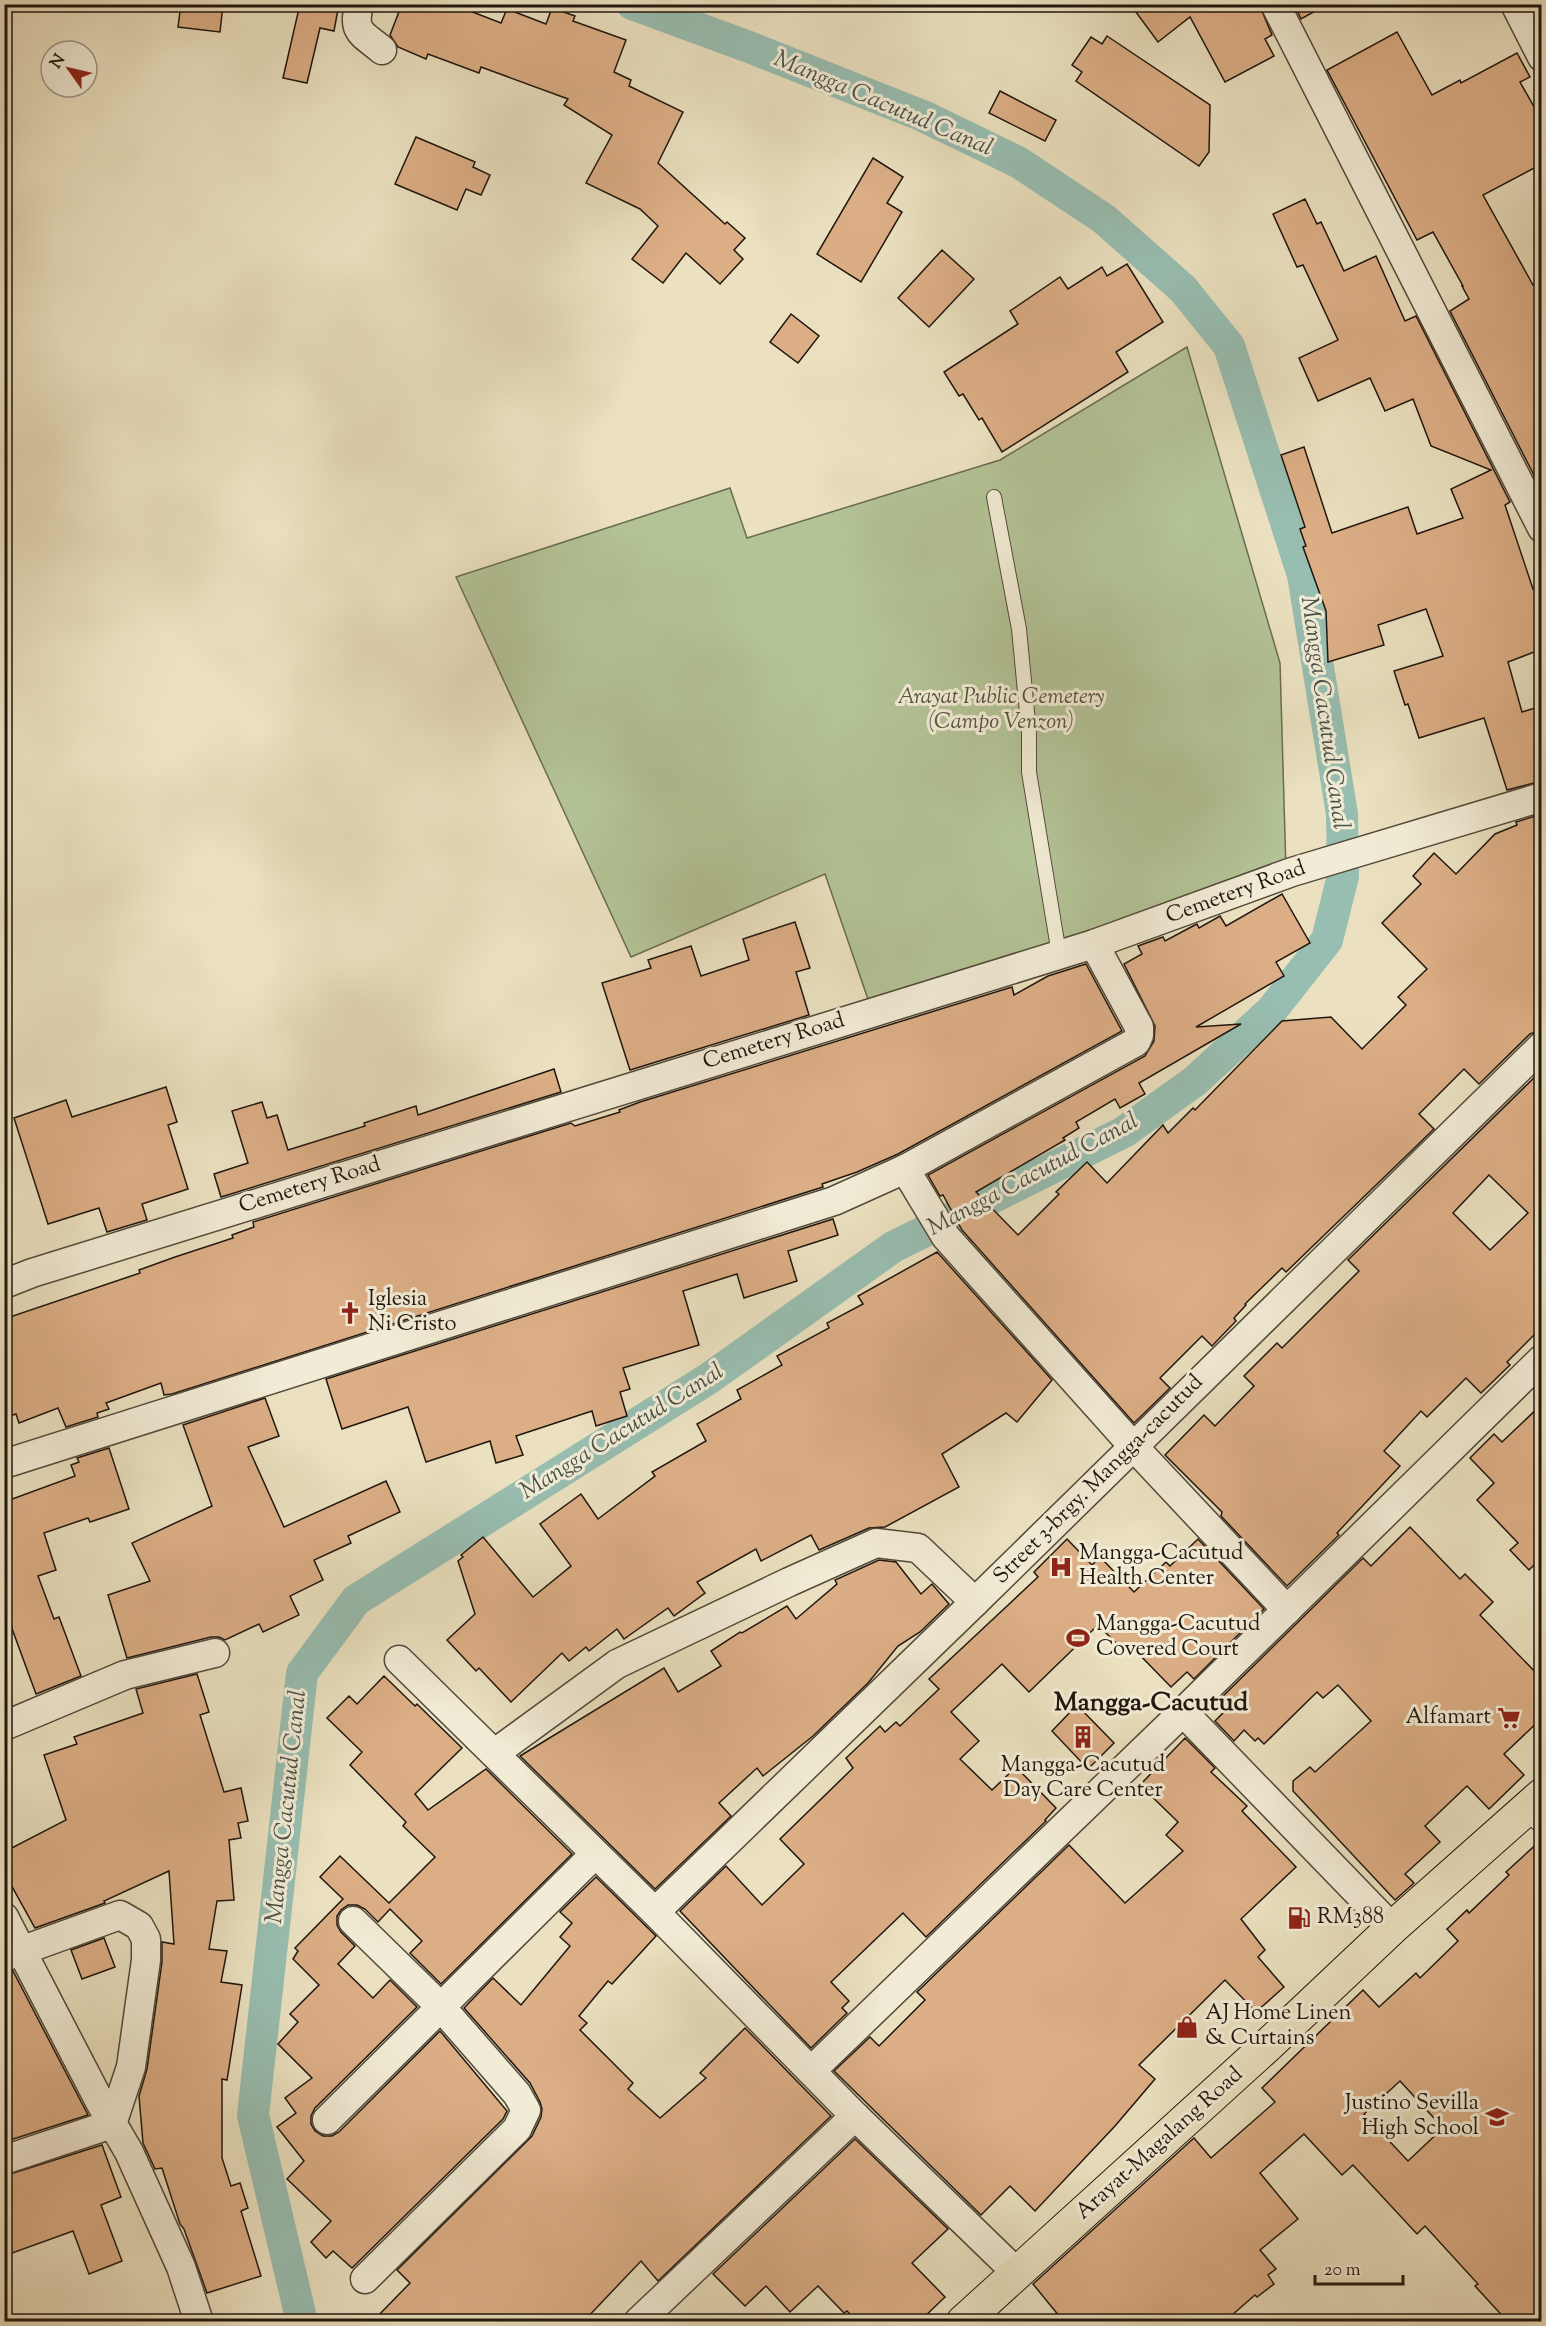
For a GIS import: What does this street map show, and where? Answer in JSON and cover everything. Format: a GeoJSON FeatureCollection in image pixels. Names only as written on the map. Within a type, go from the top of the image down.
{"type":"FeatureCollection","features":[{"type":"Feature","properties":{"kind":"main road","name":"Arayat-Magalang Road"},"geometry":{"type":"LineString","coordinates":[[963,2322],[1267,2046],[1392,1928],[1536,1811]]}},
{"type":"Feature","properties":{"kind":"street"},"geometry":{"type":"LineString","coordinates":[[359,4],[355,20],[359,31],[382,50]]}},
{"type":"Feature","properties":{"kind":"street"},"geometry":{"type":"LineString","coordinates":[[1275,4],[1542,528]]}},
{"type":"Feature","properties":{"kind":"street"},"geometry":{"type":"LineString","coordinates":[[1515,4],[1542,57]]}},
{"type":"Feature","properties":{"kind":"street","name":"Cemetery Road"},"geometry":{"type":"LineString","coordinates":[[4,1284],[55,1265],[1094,944],[1304,868],[1542,797]]}},
{"type":"Feature","properties":{"kind":"street"},"geometry":{"type":"LineString","coordinates":[[4,1464],[822,1204],[905,1169],[1136,1042],[1139,1035],[1138,1027],[1094,944]]}},
{"type":"Feature","properties":{"kind":"street","name":"Street 3-brgy. Mangga-cacutud"},"geometry":{"type":"LineString","coordinates":[[655,1912],[1542,1046]]}},
{"type":"Feature","properties":{"kind":"street"},"geometry":{"type":"LineString","coordinates":[[905,1169],[946,1237],[1132,1446],[1287,1610]]}},
{"type":"Feature","properties":{"kind":"street"},"geometry":{"type":"LineString","coordinates":[[811,2071],[1183,1712],[1542,1359]]}},
{"type":"Feature","properties":{"kind":"street"},"geometry":{"type":"LineString","coordinates":[[495,1753],[617,1664],[876,1543],[918,1548],[975,1602]]}},
{"type":"Feature","properties":{"kind":"street"},"geometry":{"type":"LineString","coordinates":[[4,1726],[125,1675],[215,1653]]}},
{"type":"Feature","properties":{"kind":"street"},"geometry":{"type":"LineString","coordinates":[[399,1660],[655,1912],[855,2116],[1016,2272]]}},
{"type":"Feature","properties":{"kind":"street"},"geometry":{"type":"LineString","coordinates":[[1183,1712],[1392,1928]]}},
{"type":"Feature","properties":{"kind":"street"},"geometry":{"type":"LineString","coordinates":[[327,2120],[595,1854]]}},
{"type":"Feature","properties":{"kind":"street"},"geometry":{"type":"LineString","coordinates":[[13,1953],[120,1916],[139,1926],[146,1940],[146,1960],[131,2067],[112,2124]]}},
{"type":"Feature","properties":{"kind":"street"},"geometry":{"type":"LineString","coordinates":[[4,1917],[13,1953],[129,2152],[181,2267],[199,2322]]}},
{"type":"Feature","properties":{"kind":"street"},"geometry":{"type":"LineString","coordinates":[[353,1921],[441,2007],[517,2094],[526,2110],[517,2130],[365,2279]]}},
{"type":"Feature","properties":{"kind":"street"},"geometry":{"type":"LineString","coordinates":[[638,2322],[855,2116]]}},
{"type":"Feature","properties":{"kind":"street"},"geometry":{"type":"LineString","coordinates":[[4,2160],[112,2124]]}},
{"type":"Feature","properties":{"kind":"lane"},"geometry":{"type":"LineString","coordinates":[[994,497],[1019,629],[1029,733],[1029,772],[1059,954]]}},
{"type":"Feature","properties":{"kind":"green space","name":"Arayat Public Cemetery (Campo Venzon)"},"geometry":{"type":"Polygon","coordinates":[[[1187,347],[1280,663],[1286,871],[870,1005],[825,874],[631,957],[456,577],[730,488],[747,538],[1000,460],[1187,347]]]}},
{"type":"Feature","properties":{"kind":"building"},"geometry":{"type":"Polygon","coordinates":[[[181,4],[223,4],[220,32],[178,27],[181,4]]]}},
{"type":"Feature","properties":{"kind":"building"},"geometry":{"type":"Polygon","coordinates":[[[300,4],[339,4],[334,31],[320,28],[307,83],[283,78],[300,4]]]}},
{"type":"Feature","properties":{"kind":"building"},"geometry":{"type":"Polygon","coordinates":[[[402,4],[452,4],[501,23],[507,9],[546,24],[552,8],[575,16],[573,21],[626,40],[614,72],[631,80],[629,86],[683,112],[658,163],[725,224],[727,222],[745,238],[734,250],[743,259],[720,284],[686,253],[663,283],[632,259],[658,226],[640,209],[586,183],[612,135],[564,105],[568,99],[481,67],[479,73],[428,54],[426,59],[398,47],[390,35],[402,4]]]}},
{"type":"Feature","properties":{"kind":"building"},"geometry":{"type":"Polygon","coordinates":[[[1130,4],[1259,4],[1272,35],[1265,39],[1274,56],[1225,82],[1190,17],[1158,42],[1130,4]]]}},
{"type":"Feature","properties":{"kind":"building"},"geometry":{"type":"Polygon","coordinates":[[[1294,4],[1328,4],[1301,19],[1294,4]]]}},
{"type":"Feature","properties":{"kind":"building"},"geometry":{"type":"Polygon","coordinates":[[[1397,32],[1432,95],[1460,80],[1461,83],[1517,53],[1530,77],[1520,82],[1542,121],[1542,164],[1483,195],[1533,285],[1542,281],[1542,484],[1539,485],[1450,311],[1469,299],[1463,286],[1433,232],[1417,240],[1327,70],[1397,32]]]}},
{"type":"Feature","properties":{"kind":"building"},"geometry":{"type":"Polygon","coordinates":[[[1107,36],[1210,105],[1209,152],[1199,166],[1076,81],[1082,72],[1072,65],[1091,37],[1102,44],[1107,36]]]}},
{"type":"Feature","properties":{"kind":"building"},"geometry":{"type":"Polygon","coordinates":[[[1000,91],[1056,120],[1045,141],[989,113],[1000,91]]]}},
{"type":"Feature","properties":{"kind":"building"},"geometry":{"type":"Polygon","coordinates":[[[416,137],[475,162],[473,167],[490,175],[481,195],[466,189],[457,210],[395,184],[416,137]]]}},
{"type":"Feature","properties":{"kind":"building"},"geometry":{"type":"Polygon","coordinates":[[[873,158],[903,177],[887,203],[902,212],[861,282],[817,254],[873,158]]]}},
{"type":"Feature","properties":{"kind":"building"},"geometry":{"type":"Polygon","coordinates":[[[1305,199],[1317,224],[1321,222],[1344,271],[1376,256],[1405,321],[1416,316],[1510,502],[1505,505],[1533,589],[1542,586],[1542,649],[1508,662],[1522,712],[1542,706],[1542,781],[1507,790],[1484,718],[1419,738],[1394,671],[1443,656],[1426,609],[1378,625],[1384,645],[1328,662],[1326,611],[1303,547],[1306,546],[1300,529],[1305,527],[1281,455],[1304,447],[1332,533],[1408,507],[1417,534],[1463,518],[1451,489],[1491,470],[1431,446],[1413,399],[1385,411],[1370,378],[1318,401],[1299,358],[1338,340],[1303,265],[1297,267],[1273,214],[1305,199]]]}},
{"type":"Feature","properties":{"kind":"building"},"geometry":{"type":"Polygon","coordinates":[[[942,250],[974,279],[929,327],[898,298],[942,250]]]}},
{"type":"Feature","properties":{"kind":"building"},"geometry":{"type":"Polygon","coordinates":[[[1127,264],[1163,322],[1116,352],[1128,372],[1002,452],[982,418],[979,420],[963,394],[959,396],[944,372],[1018,324],[1010,311],[1060,277],[1068,289],[1102,267],[1107,276],[1127,264]]]}},
{"type":"Feature","properties":{"kind":"building"},"geometry":{"type":"Polygon","coordinates":[[[791,314],[819,336],[798,363],[770,342],[791,314]]]}},
{"type":"Feature","properties":{"kind":"building"},"geometry":{"type":"Polygon","coordinates":[[[1542,814],[1542,1030],[1530,1034],[1479,1084],[1464,1069],[1419,1114],[1434,1129],[1286,1272],[1282,1268],[1245,1304],[1234,1318],[1236,1321],[1212,1346],[1202,1336],[1160,1378],[1170,1388],[1134,1423],[962,1230],[943,1195],[940,1196],[928,1175],[1145,1056],[1154,1041],[1155,1026],[1124,964],[1142,954],[1138,946],[1163,937],[1165,941],[1197,924],[1199,928],[1220,916],[1226,926],[1282,894],[1310,943],[1276,962],[1284,976],[1196,1027],[1241,1024],[1139,1083],[1145,1094],[1120,1108],[1115,1099],[1076,1122],[1079,1128],[1063,1138],[1065,1140],[976,1192],[1018,1235],[1059,1194],[1056,1192],[1087,1162],[1107,1183],[1163,1125],[1168,1133],[1193,1108],[1195,1110],[1282,1021],[1331,1017],[1362,1049],[1406,1005],[1398,997],[1427,969],[1382,923],[1421,884],[1413,876],[1434,853],[1456,874],[1495,834],[1517,825],[1516,822],[1542,814]]]}},
{"type":"Feature","properties":{"kind":"building"},"geometry":{"type":"Polygon","coordinates":[[[795,922],[810,968],[796,972],[809,1015],[630,1070],[602,983],[651,968],[648,960],[691,946],[701,976],[749,960],[743,939],[795,922]]]}},
{"type":"Feature","properties":{"kind":"building"},"geometry":{"type":"Polygon","coordinates":[[[1086,964],[1122,1031],[898,1154],[822,1184],[823,1187],[172,1394],[164,1395],[161,1383],[106,1403],[109,1409],[97,1413],[98,1417],[66,1427],[58,1408],[19,1423],[16,1414],[4,1418],[4,1319],[140,1273],[139,1270],[233,1238],[232,1235],[254,1227],[253,1222],[571,1123],[575,1126],[620,1112],[619,1110],[640,1102],[1012,987],[1014,995],[1048,976],[1086,964]]]}},
{"type":"Feature","properties":{"kind":"building"},"geometry":{"type":"Polygon","coordinates":[[[554,1069],[561,1092],[221,1197],[214,1174],[248,1163],[232,1111],[262,1102],[267,1118],[277,1115],[288,1150],[365,1126],[364,1123],[416,1106],[418,1115],[554,1069]]]}},
{"type":"Feature","properties":{"kind":"building"},"geometry":{"type":"Polygon","coordinates":[[[1542,1070],[1542,1327],[1507,1362],[1510,1365],[1481,1393],[1466,1378],[1427,1417],[1421,1411],[1384,1451],[1400,1466],[1337,1533],[1339,1535],[1287,1586],[1221,1516],[1222,1512],[1165,1455],[1204,1415],[1215,1426],[1254,1386],[1244,1376],[1277,1343],[1282,1348],[1359,1271],[1348,1260],[1542,1070]],[[1489,1175],[1453,1213],[1490,1250],[1528,1213],[1489,1175]]]}},
{"type":"Feature","properties":{"kind":"building"},"geometry":{"type":"Polygon","coordinates":[[[166,1087],[177,1122],[168,1125],[188,1189],[142,1204],[147,1220],[107,1232],[99,1208],[48,1224],[14,1118],[66,1100],[72,1117],[166,1087]]]}},
{"type":"Feature","properties":{"kind":"building"},"geometry":{"type":"Polygon","coordinates":[[[833,1219],[838,1235],[788,1251],[797,1281],[744,1298],[737,1274],[683,1291],[699,1345],[623,1368],[630,1389],[620,1392],[627,1416],[596,1426],[592,1411],[516,1436],[523,1455],[496,1463],[490,1441],[426,1462],[408,1407],[342,1429],[326,1379],[833,1219]]]}},
{"type":"Feature","properties":{"kind":"building"},"geometry":{"type":"Polygon","coordinates":[[[937,1252],[1052,1380],[1017,1422],[1006,1413],[942,1454],[959,1487],[885,1527],[869,1528],[819,1550],[811,1535],[761,1561],[756,1549],[697,1582],[705,1593],[674,1616],[668,1608],[624,1639],[617,1629],[589,1651],[586,1647],[569,1661],[562,1653],[511,1702],[479,1668],[476,1671],[447,1640],[475,1614],[458,1561],[463,1557],[461,1555],[483,1537],[533,1597],[571,1566],[540,1524],[581,1494],[598,1519],[655,1476],[652,1472],[706,1441],[697,1424],[741,1399],[737,1390],[782,1365],[777,1356],[829,1328],[827,1323],[863,1304],[858,1296],[937,1252]]]}},
{"type":"Feature","properties":{"kind":"building"},"geometry":{"type":"Polygon","coordinates":[[[265,1398],[279,1436],[248,1447],[284,1527],[386,1481],[400,1512],[348,1536],[351,1543],[314,1560],[323,1580],[290,1596],[299,1615],[263,1632],[259,1624],[225,1640],[211,1637],[127,1658],[108,1595],[150,1581],[132,1543],[212,1506],[183,1425],[265,1398]]]}},
{"type":"Feature","properties":{"kind":"building"},"geometry":{"type":"Polygon","coordinates":[[[1542,1404],[1542,1567],[1537,1562],[1529,1570],[1510,1550],[1518,1543],[1477,1500],[1494,1483],[1470,1458],[1494,1434],[1502,1442],[1542,1404]]]}},
{"type":"Feature","properties":{"kind":"building"},"geometry":{"type":"Polygon","coordinates":[[[109,1448],[129,1509],[90,1522],[88,1518],[44,1533],[56,1570],[38,1576],[54,1619],[59,1617],[81,1676],[36,1694],[11,1626],[4,1628],[4,1502],[75,1476],[71,1465],[79,1462],[77,1458],[109,1448]]]}},
{"type":"Feature","properties":{"kind":"building"},"geometry":{"type":"Polygon","coordinates":[[[1410,1527],[1460,1579],[1465,1574],[1493,1602],[1480,1615],[1542,1679],[1542,1718],[1504,1754],[1524,1775],[1489,1809],[1467,1786],[1425,1826],[1440,1842],[1405,1874],[1414,1883],[1395,1900],[1293,1791],[1293,1781],[1310,1767],[1315,1772],[1371,1721],[1338,1685],[1323,1698],[1317,1692],[1264,1744],[1258,1738],[1255,1741],[1244,1730],[1234,1741],[1215,1721],[1225,1711],[1217,1702],[1363,1558],[1371,1566],[1410,1527]]]}},
{"type":"Feature","properties":{"kind":"building"},"geometry":{"type":"Polygon","coordinates":[[[1067,1539],[1092,1565],[1100,1557],[1134,1592],[1166,1562],[1170,1566],[1198,1539],[1264,1609],[1194,1679],[1187,1672],[1171,1687],[1131,1646],[1125,1652],[1098,1625],[1029,1692],[1002,1664],[951,1712],[979,1741],[960,1759],[992,1790],[1016,1767],[1056,1808],[1046,1821],[926,1937],[903,1913],[831,1982],[849,2001],[842,2008],[847,2013],[811,2048],[680,1911],[726,1866],[762,1905],[804,1864],[780,1839],[853,1768],[846,1758],[880,1726],[885,1732],[896,1722],[900,1726],[939,1689],[929,1679],[1038,1577],[1034,1572],[1067,1539]]]}},
{"type":"Feature","properties":{"kind":"building"},"geometry":{"type":"Polygon","coordinates":[[[879,1560],[896,1562],[921,1594],[932,1584],[949,1604],[920,1632],[898,1646],[868,1683],[813,1736],[763,1776],[757,1768],[719,1803],[731,1816],[655,1889],[520,1756],[664,1668],[678,1692],[721,1666],[711,1651],[787,1606],[796,1619],[837,1584],[835,1580],[879,1560]]]}},
{"type":"Feature","properties":{"kind":"building"},"geometry":{"type":"Polygon","coordinates":[[[197,1674],[209,1712],[200,1715],[224,1792],[241,1788],[248,1821],[238,1823],[241,1838],[229,1840],[234,1900],[217,1901],[209,1949],[227,1951],[221,1982],[242,1985],[227,2080],[222,2079],[222,2158],[231,2186],[240,2183],[248,2208],[241,2211],[261,2276],[207,2293],[184,2229],[180,2224],[162,2168],[155,2169],[143,2143],[139,2096],[147,2069],[162,1962],[162,1942],[174,1944],[169,1871],[104,1901],[105,1903],[35,1928],[4,1872],[4,1852],[66,1820],[44,1755],[77,1744],[74,1737],[143,1713],[136,1689],[197,1674]]]}},
{"type":"Feature","properties":{"kind":"building"},"geometry":{"type":"Polygon","coordinates":[[[384,1676],[415,1706],[417,1704],[462,1748],[415,1794],[428,1810],[486,1769],[572,1854],[441,1984],[410,1953],[422,1941],[390,1909],[378,1922],[365,1909],[357,1905],[348,1905],[337,1916],[337,1925],[341,1932],[355,1946],[338,1964],[373,1998],[390,1980],[417,2007],[315,2108],[311,2116],[311,2124],[315,2131],[323,2136],[332,2136],[339,2132],[440,2031],[507,2111],[503,2119],[352,2268],[333,2251],[326,2258],[311,2242],[331,2221],[287,2179],[304,2161],[277,2127],[296,2113],[285,2098],[312,2078],[278,2044],[298,2022],[290,2014],[319,1985],[293,1959],[298,1951],[295,1948],[343,1899],[320,1877],[340,1856],[389,1903],[435,1857],[403,1826],[406,1822],[350,1765],[362,1752],[327,1718],[349,1696],[357,1704],[384,1676]]]}},
{"type":"Feature","properties":{"kind":"building","name":"Mangga-Cacutud Day Care Center"},"geometry":{"type":"Polygon","coordinates":[[[1077,1705],[1114,1743],[1088,1769],[1052,1731],[1077,1705]]]}},
{"type":"Feature","properties":{"kind":"building"},"geometry":{"type":"Polygon","coordinates":[[[1185,1738],[1215,1768],[1211,1772],[1247,1806],[1242,1811],[1296,1867],[1241,1919],[1265,1950],[1258,1957],[1284,1987],[1256,2012],[1225,1980],[1139,2065],[1155,2079],[1115,2126],[1035,2211],[1010,2186],[981,2215],[834,2071],[870,2037],[879,2046],[925,2000],[917,1992],[1069,1845],[1125,1903],[1183,1851],[1166,1835],[1178,1822],[1140,1785],[1185,1738]]]}},
{"type":"Feature","properties":{"kind":"building"},"geometry":{"type":"Polygon","coordinates":[[[1542,1839],[1542,2322],[1508,2322],[1475,2286],[1478,2284],[1425,2226],[1417,2234],[1353,2165],[1342,2175],[1304,2134],[1260,2173],[1298,2219],[1260,2250],[1276,2269],[1268,2275],[1274,2284],[1257,2297],[1255,2295],[1224,2322],[1064,2322],[1033,2284],[1194,2138],[1211,2158],[1275,2102],[1262,2088],[1363,1990],[1379,2007],[1416,1973],[1420,1978],[1458,1941],[1447,1929],[1467,1910],[1469,1913],[1509,1875],[1506,1872],[1542,1839]],[[1400,2081],[1364,2114],[1408,2161],[1443,2128],[1400,2081]]]}},
{"type":"Feature","properties":{"kind":"building"},"geometry":{"type":"Polygon","coordinates":[[[596,1877],[656,1936],[612,1984],[608,1981],[579,2016],[587,2023],[580,2030],[633,2083],[628,2089],[660,2118],[706,2078],[700,2073],[745,2028],[831,2116],[658,2281],[641,2261],[583,2322],[372,2322],[410,2283],[397,2270],[532,2136],[541,2117],[542,2109],[530,2083],[464,2008],[493,1978],[521,2005],[570,1946],[560,1937],[572,1923],[560,1912],[596,1877]]]}},
{"type":"Feature","properties":{"kind":"building"},"geometry":{"type":"Polygon","coordinates":[[[104,1938],[115,1967],[82,1979],[71,1950],[104,1938]]]}},
{"type":"Feature","properties":{"kind":"building"},"geometry":{"type":"Polygon","coordinates":[[[13,1971],[88,2115],[4,2142],[4,1973],[13,1971]]]}},
{"type":"Feature","properties":{"kind":"building"},"geometry":{"type":"Polygon","coordinates":[[[855,2139],[948,2229],[912,2263],[945,2297],[919,2322],[857,2322],[847,2311],[844,2313],[818,2286],[790,2312],[766,2286],[745,2306],[713,2274],[855,2139]]]}},
{"type":"Feature","properties":{"kind":"building"},"geometry":{"type":"Polygon","coordinates":[[[102,2145],[121,2197],[101,2205],[122,2261],[89,2274],[73,2231],[4,2256],[4,2176],[102,2145]]]}},
{"type":"Feature","properties":{"kind":"waterway","name":"Mangga Cacutud Canal"},"geometry":{"type":"LineString","coordinates":[[302,2322],[253,2115],[302,1673],[356,1600],[708,1379],[893,1247],[1124,1132],[1195,1081],[1272,1010],[1327,940],[1343,876],[1342,814],[1303,575],[1229,346],[1183,289],[1104,219],[1018,162],[923,116],[749,47],[632,4]]}},
{"type":"Feature","properties":{"kind":"place","name":"Iglesia Ni Cristo"},"geometry":{"type":"Point","coordinates":[350,1313]}},
{"type":"Feature","properties":{"kind":"place","name":"Mangga-Cacutud Health Center"},"geometry":{"type":"Point","coordinates":[1061,1567]}},
{"type":"Feature","properties":{"kind":"place","name":"Mangga-Cacutud Covered Court"},"geometry":{"type":"Point","coordinates":[1078,1638]}},
{"type":"Feature","properties":{"kind":"place","name":"Alfamart"},"geometry":{"type":"Point","coordinates":[1509,1718]}},
{"type":"Feature","properties":{"kind":"place","name":"Mangga-Cacutud Day Care Center"},"geometry":{"type":"Point","coordinates":[1083,1737]}},
{"type":"Feature","properties":{"kind":"place","name":"RM388"},"geometry":{"type":"Point","coordinates":[1299,1918]}},
{"type":"Feature","properties":{"kind":"place","name":"AJ Home Linen & Curtains"},"geometry":{"type":"Point","coordinates":[1187,2027]}},
{"type":"Feature","properties":{"kind":"place","name":"Justino Sevilla High School"},"geometry":{"type":"Point","coordinates":[1497,2117]}},
{"type":"Feature","properties":{"kind":"district","name":"Mangga-Cacutud"},"geometry":{"type":"Point","coordinates":[1151,1703]}}]}
